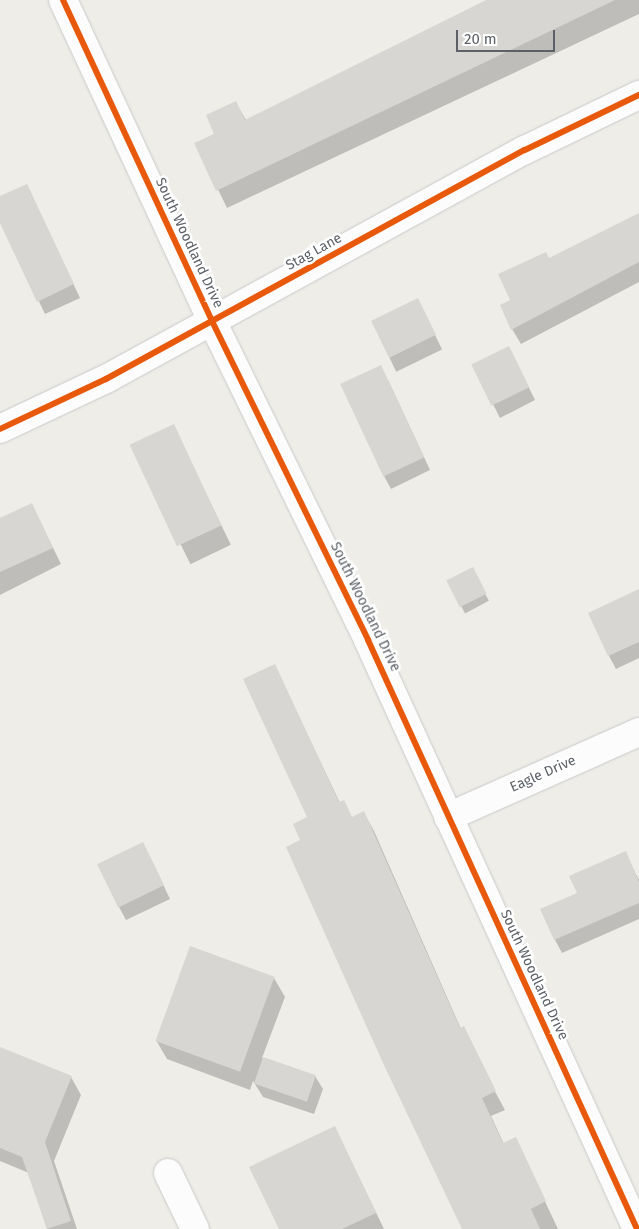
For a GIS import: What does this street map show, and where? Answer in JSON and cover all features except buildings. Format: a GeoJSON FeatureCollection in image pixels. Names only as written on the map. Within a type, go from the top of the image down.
{"type":"FeatureCollection","features":[{"type":"Feature","properties":{"kind":"street","name":"South Woodland Drive"},"geometry":{"type":"LineString","coordinates":[[63,0],[212,321],[368,640],[637,1229]]}},
{"type":"Feature","properties":{"kind":"street","name":"Stag Lane"},"geometry":{"type":"LineString","coordinates":[[0,429],[106,379],[525,150],[639,95]]}},
{"type":"Feature","properties":{"kind":"street","name":"Eagle Drive"},"geometry":{"type":"LineString","coordinates":[[448,817],[639,732]]}},
{"type":"Feature","properties":{"kind":"street"},"geometry":{"type":"LineString","coordinates":[[168,1172],[195,1229]]}},
{"type":"Feature","properties":{"kind":"cycle path"},"geometry":{"type":"LineString","coordinates":[[63,0],[212,321],[368,640],[637,1229]]}},
{"type":"Feature","properties":{"kind":"cycle path"},"geometry":{"type":"LineString","coordinates":[[0,429],[106,379],[525,150],[639,95]]}}]}
